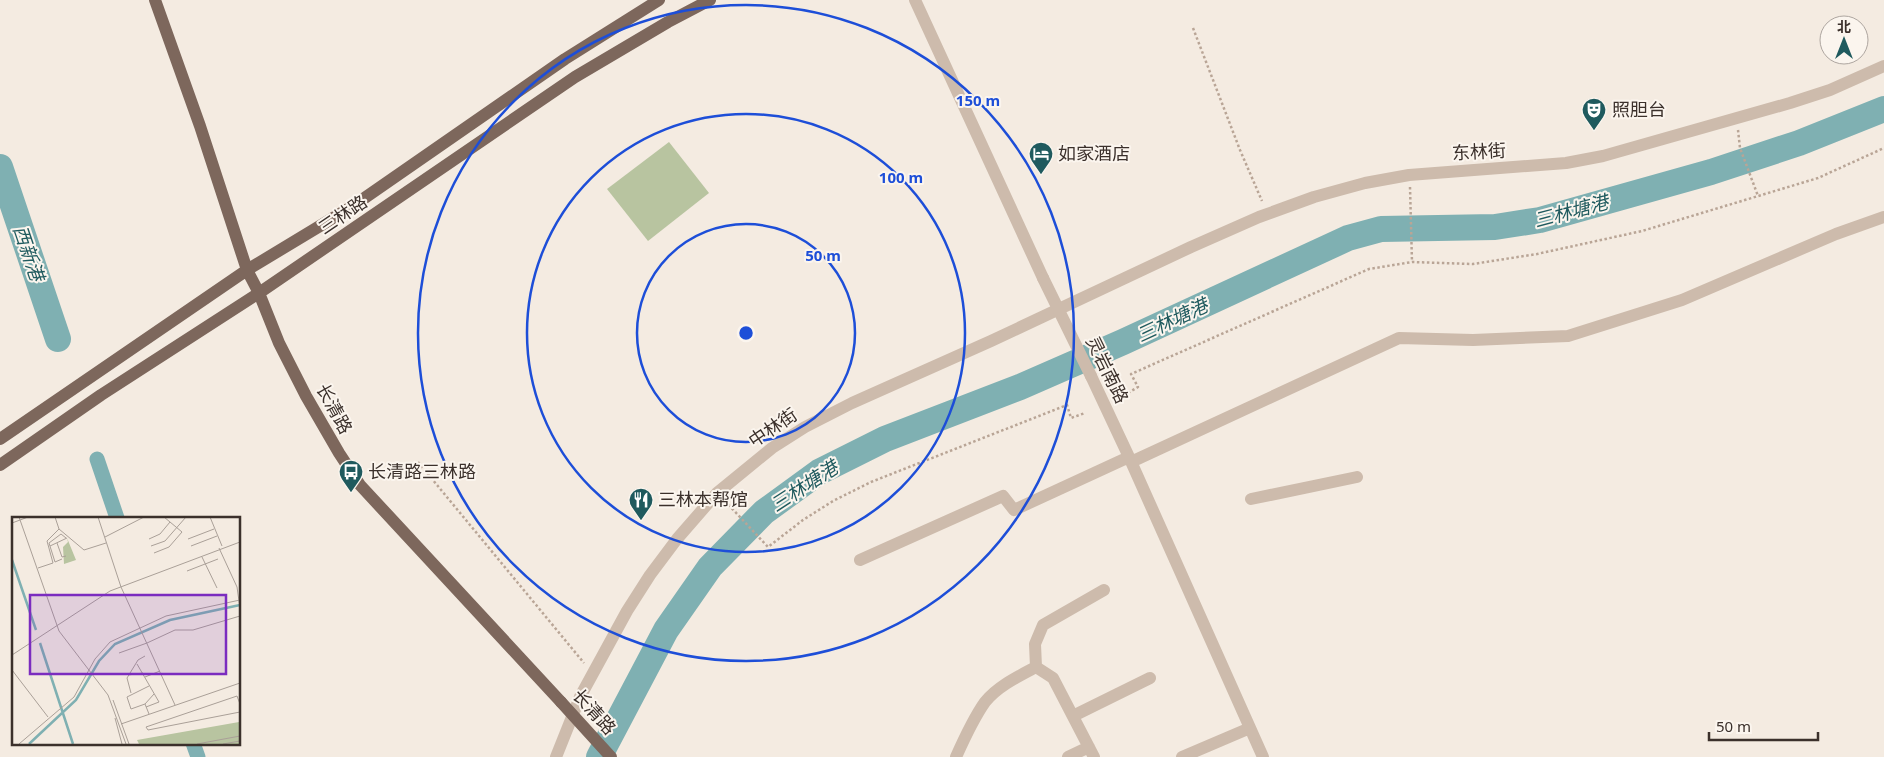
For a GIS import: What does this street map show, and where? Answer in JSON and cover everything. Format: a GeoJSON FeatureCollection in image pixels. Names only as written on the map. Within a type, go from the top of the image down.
{"type":"FeatureCollection","features":[{"type":"Feature","properties":{"kind":"main road","name":"长清路"},"geometry":{"type":"LineString","coordinates":[[155,0],[200,126],[247,270],[259,293],[279,343],[306,396],[339,453],[360,485],[611,757]]}},
{"type":"Feature","properties":{"kind":"main road","name":"三林路"},"geometry":{"type":"LineString","coordinates":[[0,439],[247,270],[352,206],[565,59],[659,0]]}},
{"type":"Feature","properties":{"kind":"main road","name":"三林路"},"geometry":{"type":"LineString","coordinates":[[0,465],[101,395],[259,293],[575,77],[668,22],[710,0]]}},
{"type":"Feature","properties":{"kind":"street","name":"灵岩南路"},"geometry":{"type":"LineString","coordinates":[[915,0],[1043,278],[1130,460],[1263,757]]}},
{"type":"Feature","properties":{"kind":"street","name":"东林街"},"geometry":{"type":"LineString","coordinates":[[1085,297],[1191,247],[1268,214],[1314,197],[1365,183],[1409,175],[1566,163],[1645,145],[1830,90],[1884,66]]}},
{"type":"Feature","properties":{"kind":"street"},"geometry":{"type":"LineString","coordinates":[[860,560],[1003,496],[1014,510],[1130,460],[1399,338],[1473,340],[1568,336],[1682,300],[1836,234],[1884,217]]}},
{"type":"Feature","properties":{"kind":"street","name":"中林街"},"geometry":{"type":"LineString","coordinates":[[556,757],[577,703],[613,634],[650,576],[677,539],[718,493],[772,448],[805,427],[852,403],[1085,297]]}},
{"type":"Feature","properties":{"kind":"street"},"geometry":{"type":"LineString","coordinates":[[1251,499],[1357,477]]}},
{"type":"Feature","properties":{"kind":"street"},"geometry":{"type":"LineString","coordinates":[[1036,667],[1035,644],[1043,625],[1104,590]]}},
{"type":"Feature","properties":{"kind":"street"},"geometry":{"type":"LineString","coordinates":[[1036,667],[1053,678],[1092,752],[1068,757]]}},
{"type":"Feature","properties":{"kind":"street"},"geometry":{"type":"LineString","coordinates":[[956,757],[986,701],[1012,679],[1036,667]]}},
{"type":"Feature","properties":{"kind":"street"},"geometry":{"type":"LineString","coordinates":[[1073,716],[1150,678]]}},
{"type":"Feature","properties":{"kind":"street"},"geometry":{"type":"LineString","coordinates":[[1182,757],[1250,728]]}},
{"type":"Feature","properties":{"kind":"path"},"geometry":{"type":"LineString","coordinates":[[1193,28],[1240,150],[1268,214]]}},
{"type":"Feature","properties":{"kind":"path"},"geometry":{"type":"LineString","coordinates":[[1737,118],[1740,148],[1758,196]]}},
{"type":"Feature","properties":{"kind":"path"},"geometry":{"type":"LineString","coordinates":[[1128,392],[1138,387],[1131,374],[1369,269],[1412,262],[1473,264],[1537,254],[1642,231],[1818,178],[1884,148]]}},
{"type":"Feature","properties":{"kind":"path"},"geometry":{"type":"LineString","coordinates":[[1409,175],[1412,262]]}},
{"type":"Feature","properties":{"kind":"path"},"geometry":{"type":"LineString","coordinates":[[718,493],[768,547],[803,520],[833,501],[871,482],[1067,405],[1071,418],[1085,413]]}},
{"type":"Feature","properties":{"kind":"path"},"geometry":{"type":"LineString","coordinates":[[418,462],[585,664]]}},
{"type":"Feature","properties":{"kind":"green space"},"geometry":{"type":"Polygon","coordinates":[[[669,142],[709,193],[648,241],[607,189],[669,142]]]}},
{"type":"Feature","properties":{"kind":"waterway","name":"三林塘港"},"geometry":{"type":"LineString","coordinates":[[599,757],[666,630],[710,567],[764,512],[819,472],[885,439],[1020,387],[1123,342],[1348,238],[1381,229],[1495,227],[1540,220],[1711,172],[1799,143],[1884,109]]}},
{"type":"Feature","properties":{"kind":"waterway","name":"西新港"},"geometry":{"type":"LineString","coordinates":[[0,167],[58,339]]}},
{"type":"Feature","properties":{"kind":"waterway"},"geometry":{"type":"LineString","coordinates":[[97,459],[117,517]]}},
{"type":"Feature","properties":{"kind":"waterway"},"geometry":{"type":"LineString","coordinates":[[193,744],[198,757]]}},
{"type":"Feature","properties":{"kind":"place","name":"照胆台"},"geometry":{"type":"Point","coordinates":[1594,131]}},
{"type":"Feature","properties":{"kind":"place","name":"如家酒店"},"geometry":{"type":"Point","coordinates":[1041,175]}},
{"type":"Feature","properties":{"kind":"place","name":"长清路三林路"},"geometry":{"type":"Point","coordinates":[351,493]}},
{"type":"Feature","properties":{"kind":"place","name":"三林本帮馆"},"geometry":{"type":"Point","coordinates":[641,521]}}]}
